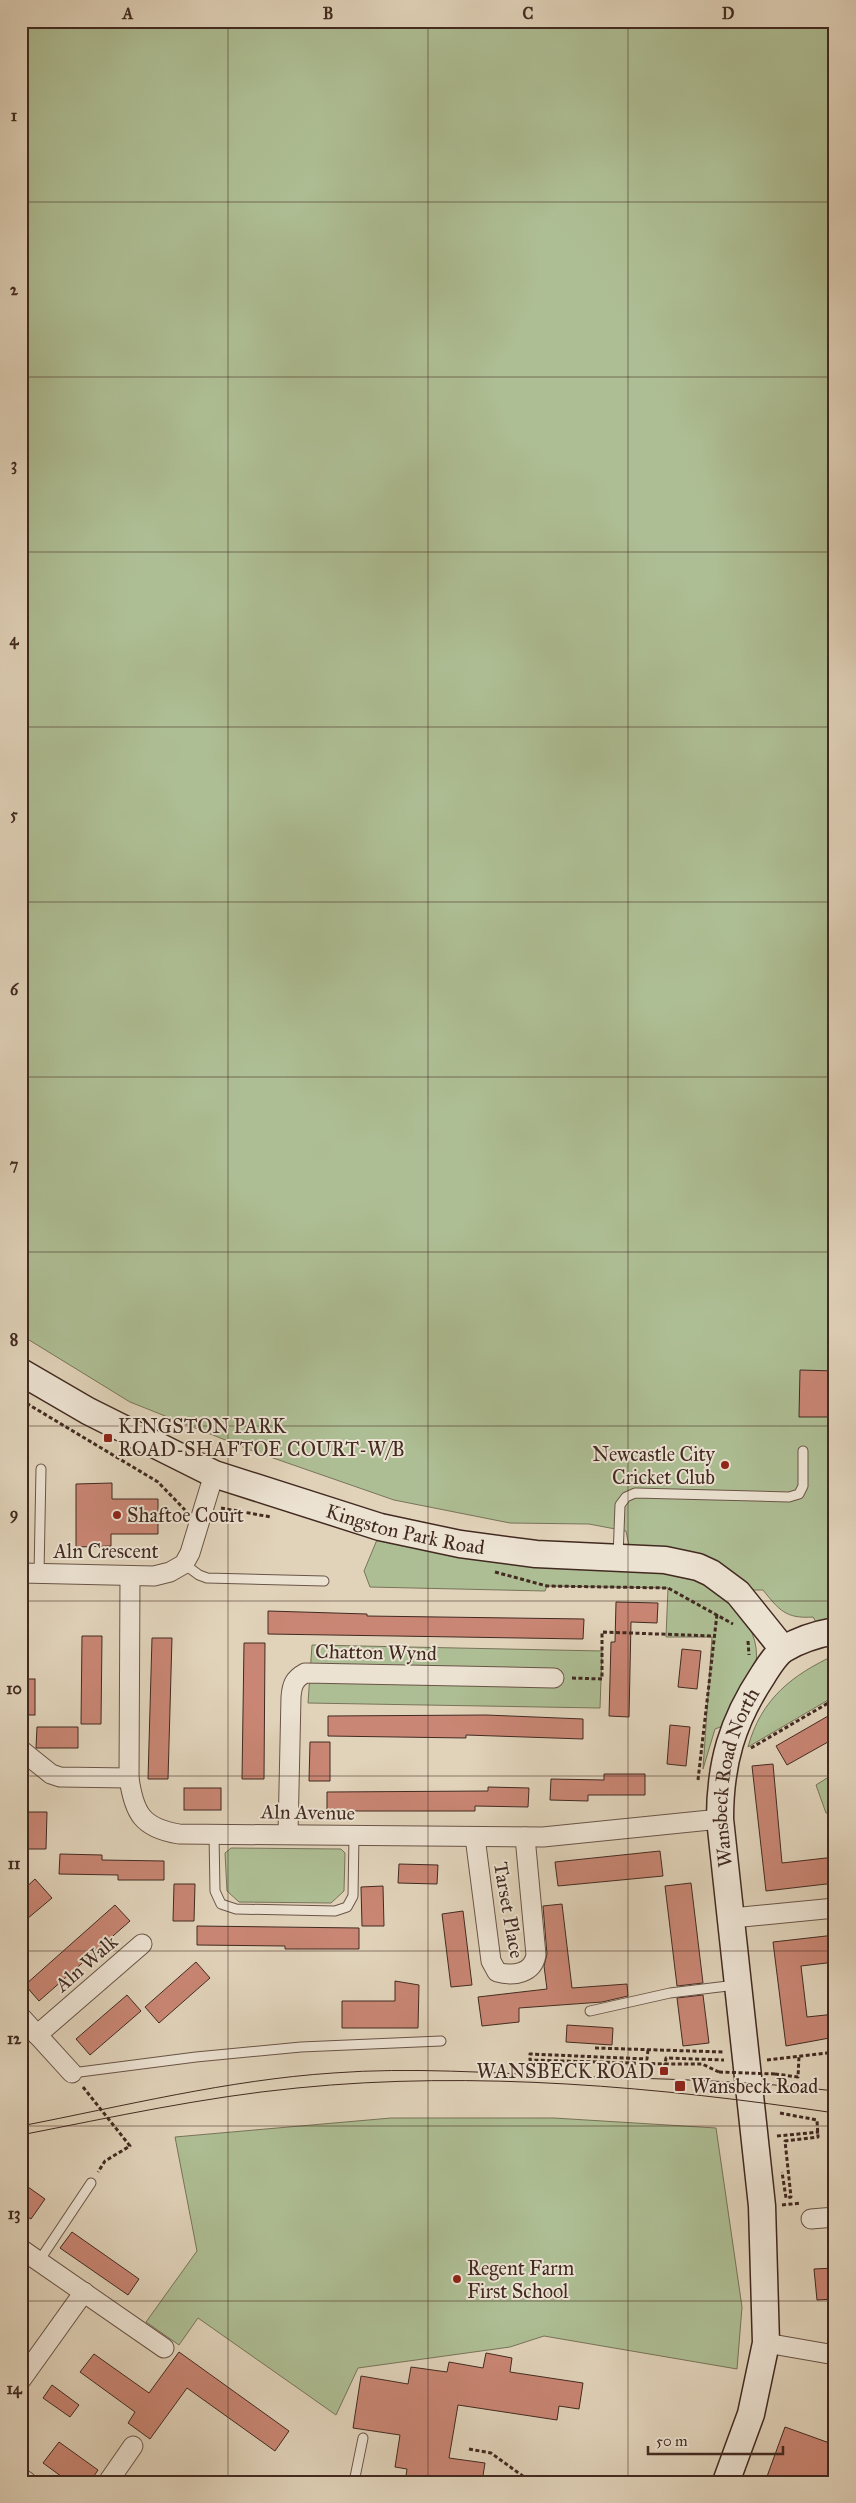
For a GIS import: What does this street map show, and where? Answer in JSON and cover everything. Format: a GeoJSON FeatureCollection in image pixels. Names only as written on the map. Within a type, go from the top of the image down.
{"type":"FeatureCollection","features":[{"type":"Feature","properties":{"kind":"street","name":"Kingston Park Road"},"geometry":{"type":"LineString","coordinates":[[21,1372],[88,1411],[214,1474],[380,1527],[451,1542],[536,1554],[618,1557],[685,1563],[711,1573],[738,1594],[783,1649]]}},
{"type":"Feature","properties":{"kind":"street","name":"Aln Crescent"},"geometry":{"type":"LineString","coordinates":[[30,1574],[130,1577],[162,1574],[184,1564],[190,1553],[214,1474]]}},
{"type":"Feature","properties":{"kind":"street","name":"Aln Avenue"},"geometry":{"type":"LineString","coordinates":[[130,1577],[129,1778],[136,1810],[153,1827],[179,1834],[525,1837],[720,1819]]}},
{"type":"Feature","properties":{"kind":"street"},"geometry":{"type":"LineString","coordinates":[[783,1649],[835,1631]]}},
{"type":"Feature","properties":{"kind":"street","name":"Wansbeck Road North"},"geometry":{"type":"LineString","coordinates":[[732,1918],[720,1819],[724,1764],[733,1730],[760,1680],[783,1649]]}},
{"type":"Feature","properties":{"kind":"street","name":"Chatton Wynd"},"geometry":{"type":"LineString","coordinates":[[288,1834],[291,1697],[292,1686],[296,1678],[305,1673],[554,1678]]}},
{"type":"Feature","properties":{"kind":"street"},"geometry":{"type":"LineString","coordinates":[[21,1750],[51,1774],[60,1777],[129,1778]]}},
{"type":"Feature","properties":{"kind":"street","name":"Tarset Place"},"geometry":{"type":"LineString","coordinates":[[475,1836],[491,1961],[497,1972],[505,1974],[524,1972],[531,1968],[536,1955],[525,1837]]}},
{"type":"Feature","properties":{"kind":"street"},"geometry":{"type":"LineString","coordinates":[[726,2482],[750,2414],[766,2344],[762,2206],[732,1918],[835,1908]]}},
{"type":"Feature","properties":{"kind":"street","name":"Aln Walk"},"geometry":{"type":"LineString","coordinates":[[38,2035],[142,1944]]}},
{"type":"Feature","properties":{"kind":"street"},"geometry":{"type":"LineString","coordinates":[[21,2017],[72,2073]]}},
{"type":"Feature","properties":{"kind":"street"},"geometry":{"type":"LineString","coordinates":[[810,2211],[835,2217]]}},
{"type":"Feature","properties":{"kind":"street"},"geometry":{"type":"LineString","coordinates":[[21,2249],[164,2348]]}},
{"type":"Feature","properties":{"kind":"street"},"geometry":{"type":"LineString","coordinates":[[21,2380],[84,2292]]}},
{"type":"Feature","properties":{"kind":"street"},"geometry":{"type":"LineString","coordinates":[[766,2344],[835,2355]]}},
{"type":"Feature","properties":{"kind":"street"},"geometry":{"type":"LineString","coordinates":[[108,2482],[133,2446]]}},
{"type":"Feature","properties":{"kind":"street"},"geometry":{"type":"LineString","coordinates":[[21,2478],[27,2482]]}},
{"type":"Feature","properties":{"kind":"lane"},"geometry":{"type":"LineString","coordinates":[[618,1557],[620,1505],[626,1497],[635,1493],[789,1497],[799,1494],[802,1486],[803,1451]]}},
{"type":"Feature","properties":{"kind":"lane"},"geometry":{"type":"LineString","coordinates":[[30,1574],[41,1469]]}},
{"type":"Feature","properties":{"kind":"lane"},"geometry":{"type":"LineString","coordinates":[[184,1564],[199,1575],[207,1578],[324,1581]]}},
{"type":"Feature","properties":{"kind":"lane"},"geometry":{"type":"LineString","coordinates":[[214,1834],[215,1891],[221,1904],[236,1909],[335,1911],[347,1907],[353,1896],[354,1835]]}},
{"type":"Feature","properties":{"kind":"lane"},"geometry":{"type":"LineString","coordinates":[[590,2011],[670,1993],[738,1985]]}},
{"type":"Feature","properties":{"kind":"lane"},"geometry":{"type":"LineString","coordinates":[[72,2073],[196,2057],[301,2047],[441,2042]]}},
{"type":"Feature","properties":{"kind":"lane"},"geometry":{"type":"LineString","coordinates":[[39,2261],[91,2183]]}},
{"type":"Feature","properties":{"kind":"lane"},"geometry":{"type":"LineString","coordinates":[[354,2482],[363,2438]]}},
{"type":"Feature","properties":{"kind":"path"},"geometry":{"type":"LineString","coordinates":[[677,1592],[737,1626]]}},
{"type":"Feature","properties":{"kind":"path"},"geometry":{"type":"LineString","coordinates":[[698,1781],[716,1614]]}},
{"type":"Feature","properties":{"kind":"path"},"geometry":{"type":"LineString","coordinates":[[554,1678],[602,1679],[602,1632],[714,1636]]}},
{"type":"Feature","properties":{"kind":"path"},"geometry":{"type":"LineString","coordinates":[[746,1636],[749,1658],[745,1669],[760,1680]]}},
{"type":"Feature","properties":{"kind":"path"},"geometry":{"type":"LineString","coordinates":[[724,1764],[835,1699]]}},
{"type":"Feature","properties":{"kind":"path"},"geometry":{"type":"LineString","coordinates":[[595,2048],[723,2052]]}},
{"type":"Feature","properties":{"kind":"path"},"geometry":{"type":"LineString","coordinates":[[648,2050],[647,2059],[530,2054],[530,2060],[702,2064],[719,2072],[798,2077],[799,2056]]}},
{"type":"Feature","properties":{"kind":"path"},"geometry":{"type":"LineString","coordinates":[[764,2061],[835,2052]]}},
{"type":"Feature","properties":{"kind":"path"},"geometry":{"type":"LineString","coordinates":[[664,2072],[666,2058],[724,2060]]}},
{"type":"Feature","properties":{"kind":"path"},"geometry":{"type":"LineString","coordinates":[[72,2073],[130,2146],[105,2161],[91,2183]]}},
{"type":"Feature","properties":{"kind":"path"},"geometry":{"type":"LineString","coordinates":[[780,2113],[817,2120],[819,2132],[818,2137],[785,2141],[792,2197],[786,2198],[781,2163]]}},
{"type":"Feature","properties":{"kind":"path"},"geometry":{"type":"LineString","coordinates":[[769,2137],[819,2132]]}},
{"type":"Feature","properties":{"kind":"path"},"geometry":{"type":"LineString","coordinates":[[777,2136],[778,2145]]}},
{"type":"Feature","properties":{"kind":"path"},"geometry":{"type":"LineString","coordinates":[[777,2206],[810,2211]]}},
{"type":"Feature","properties":{"kind":"path"},"geometry":{"type":"LineString","coordinates":[[469,2449],[491,2453],[531,2482]]}},
{"type":"Feature","properties":{"kind":"green space"},"geometry":{"type":"Polygon","coordinates":[[[21,21],[835,21],[835,1621],[817,1624],[813,1617],[790,1615],[779,1608],[763,1590],[750,1590],[629,1546],[626,1531],[589,1524],[510,1523],[394,1500],[253,1451],[130,1402],[21,1335],[21,21]]]}},
{"type":"Feature","properties":{"kind":"green space"},"geometry":{"type":"Polygon","coordinates":[[[379,1535],[685,1575],[712,1590],[736,1609],[745,1621],[752,1634],[756,1648],[756,1664],[723,1726],[715,1729],[703,1769],[712,1637],[666,1637],[668,1588],[547,1586],[545,1591],[370,1587],[364,1571],[379,1535]]]}},
{"type":"Feature","properties":{"kind":"green space"},"geometry":{"type":"Polygon","coordinates":[[[312,1645],[602,1651],[600,1708],[308,1703],[312,1645]]]}},
{"type":"Feature","properties":{"kind":"green space"},"geometry":{"type":"Polygon","coordinates":[[[835,1655],[835,1696],[748,1747],[761,1715],[780,1690],[805,1671],[835,1655]]]}},
{"type":"Feature","properties":{"kind":"green space"},"geometry":{"type":"Polygon","coordinates":[[[835,1773],[835,1813],[826,1813],[816,1785],[835,1773]]]}},
{"type":"Feature","properties":{"kind":"green space"},"geometry":{"type":"Polygon","coordinates":[[[231,1848],[341,1849],[345,1853],[344,1891],[331,1903],[239,1902],[227,1891],[225,1853],[231,1848]]]}},
{"type":"Feature","properties":{"kind":"green space","name":"Regent Farm First School"},"geometry":{"type":"Polygon","coordinates":[[[391,2118],[554,2118],[716,2128],[742,2307],[737,2369],[544,2336],[510,2347],[358,2368],[336,2415],[198,2318],[179,2345],[146,2322],[197,2251],[175,2137],[391,2118]]]}},
{"type":"Feature","properties":{"kind":"building"},"geometry":{"type":"Polygon","coordinates":[[[800,1370],[835,1371],[835,1417],[799,1417],[800,1370]]]}},
{"type":"Feature","properties":{"kind":"building","name":"Shaftoe Court"},"geometry":{"type":"Polygon","coordinates":[[[112,1483],[112,1499],[158,1499],[158,1534],[111,1534],[111,1546],[76,1547],[76,1484],[112,1483]]]}},
{"type":"Feature","properties":{"kind":"building"},"geometry":{"type":"Polygon","coordinates":[[[616,1602],[658,1603],[657,1623],[631,1622],[629,1717],[609,1716],[611,1642],[615,1642],[616,1602]]]}},
{"type":"Feature","properties":{"kind":"building"},"geometry":{"type":"Polygon","coordinates":[[[268,1611],[367,1614],[367,1616],[584,1619],[583,1639],[268,1634],[268,1611]]]}},
{"type":"Feature","properties":{"kind":"building"},"geometry":{"type":"Polygon","coordinates":[[[82,1636],[102,1636],[101,1724],[81,1724],[82,1636]]]}},
{"type":"Feature","properties":{"kind":"building"},"geometry":{"type":"Polygon","coordinates":[[[152,1638],[172,1638],[168,1779],[148,1779],[152,1638]]]}},
{"type":"Feature","properties":{"kind":"building"},"geometry":{"type":"Polygon","coordinates":[[[244,1643],[265,1643],[264,1779],[242,1779],[244,1643]]]}},
{"type":"Feature","properties":{"kind":"building"},"geometry":{"type":"Polygon","coordinates":[[[682,1649],[701,1651],[697,1689],[678,1687],[682,1649]]]}},
{"type":"Feature","properties":{"kind":"building"},"geometry":{"type":"Polygon","coordinates":[[[21,1679],[35,1679],[35,1715],[21,1715],[21,1679]]]}},
{"type":"Feature","properties":{"kind":"building"},"geometry":{"type":"Polygon","coordinates":[[[835,1712],[835,1738],[787,1765],[776,1746],[835,1712]]]}},
{"type":"Feature","properties":{"kind":"building"},"geometry":{"type":"Polygon","coordinates":[[[486,1715],[583,1719],[583,1739],[466,1735],[466,1738],[328,1736],[328,1716],[486,1715]]]}},
{"type":"Feature","properties":{"kind":"building"},"geometry":{"type":"Polygon","coordinates":[[[670,1725],[690,1727],[686,1766],[667,1764],[670,1725]]]}},
{"type":"Feature","properties":{"kind":"building"},"geometry":{"type":"Polygon","coordinates":[[[37,1727],[78,1727],[78,1748],[36,1748],[37,1727]]]}},
{"type":"Feature","properties":{"kind":"building"},"geometry":{"type":"Polygon","coordinates":[[[310,1742],[330,1742],[330,1781],[309,1781],[310,1742]]]}},
{"type":"Feature","properties":{"kind":"building"},"geometry":{"type":"Polygon","coordinates":[[[773,1764],[782,1863],[835,1857],[835,1883],[766,1891],[752,1766],[773,1764]]]}},
{"type":"Feature","properties":{"kind":"building"},"geometry":{"type":"Polygon","coordinates":[[[604,1774],[645,1774],[645,1795],[588,1795],[588,1801],[550,1800],[551,1779],[604,1780],[604,1774]]]}},
{"type":"Feature","properties":{"kind":"building"},"geometry":{"type":"Polygon","coordinates":[[[488,1787],[529,1788],[528,1807],[475,1806],[475,1811],[327,1811],[327,1792],[488,1791],[488,1787]]]}},
{"type":"Feature","properties":{"kind":"building"},"geometry":{"type":"Polygon","coordinates":[[[184,1788],[221,1788],[221,1810],[184,1810],[184,1788]]]}},
{"type":"Feature","properties":{"kind":"building"},"geometry":{"type":"Polygon","coordinates":[[[25,1812],[47,1812],[46,1849],[24,1849],[25,1812]]]}},
{"type":"Feature","properties":{"kind":"building"},"geometry":{"type":"Polygon","coordinates":[[[660,1851],[663,1876],[558,1886],[555,1862],[660,1851]]]}},
{"type":"Feature","properties":{"kind":"building"},"geometry":{"type":"Polygon","coordinates":[[[60,1854],[102,1855],[102,1860],[164,1861],[164,1880],[118,1880],[118,1875],[59,1874],[60,1854]]]}},
{"type":"Feature","properties":{"kind":"building"},"geometry":{"type":"Polygon","coordinates":[[[399,1864],[438,1865],[437,1884],[398,1883],[399,1864]]]}},
{"type":"Feature","properties":{"kind":"building"},"geometry":{"type":"Polygon","coordinates":[[[35,1879],[52,1898],[21,1924],[21,1892],[35,1879]]]}},
{"type":"Feature","properties":{"kind":"building"},"geometry":{"type":"Polygon","coordinates":[[[691,1883],[703,1983],[677,1986],[665,1886],[691,1883]]]}},
{"type":"Feature","properties":{"kind":"building"},"geometry":{"type":"Polygon","coordinates":[[[174,1884],[195,1884],[194,1921],[173,1921],[174,1884]]]}},
{"type":"Feature","properties":{"kind":"building"},"geometry":{"type":"Polygon","coordinates":[[[383,1886],[384,1926],[362,1926],[361,1887],[383,1886]]]}},
{"type":"Feature","properties":{"kind":"building"},"geometry":{"type":"Polygon","coordinates":[[[562,1904],[572,1988],[627,1984],[628,1996],[602,2002],[519,2008],[519,2022],[482,2026],[478,1997],[547,1989],[544,1966],[547,1954],[543,1906],[562,1904]]]}},
{"type":"Feature","properties":{"kind":"building"},"geometry":{"type":"Polygon","coordinates":[[[115,1905],[130,1921],[39,2001],[25,1985],[115,1905]]]}},
{"type":"Feature","properties":{"kind":"building"},"geometry":{"type":"Polygon","coordinates":[[[463,1911],[472,1985],[451,1987],[442,1914],[463,1911]]]}},
{"type":"Feature","properties":{"kind":"building"},"geometry":{"type":"Polygon","coordinates":[[[197,1926],[359,1928],[359,1949],[285,1949],[285,1946],[197,1945],[197,1926]]]}},
{"type":"Feature","properties":{"kind":"building"},"geometry":{"type":"Polygon","coordinates":[[[835,1935],[835,1962],[801,1966],[807,2017],[835,2014],[835,2037],[786,2046],[773,1942],[835,1935]]]}},
{"type":"Feature","properties":{"kind":"building"},"geometry":{"type":"Polygon","coordinates":[[[196,1962],[210,1978],[159,2023],[145,2007],[196,1962]]]}},
{"type":"Feature","properties":{"kind":"building"},"geometry":{"type":"Polygon","coordinates":[[[395,1981],[419,1985],[418,2028],[342,2028],[342,2001],[395,2001],[395,1981]]]}},
{"type":"Feature","properties":{"kind":"building"},"geometry":{"type":"Polygon","coordinates":[[[127,1995],[141,2011],[90,2055],[76,2039],[127,1995]]]}},
{"type":"Feature","properties":{"kind":"building"},"geometry":{"type":"Polygon","coordinates":[[[703,1995],[709,2043],[683,2046],[677,1998],[703,1995]]]}},
{"type":"Feature","properties":{"kind":"building"},"geometry":{"type":"Polygon","coordinates":[[[567,2025],[613,2028],[612,2045],[566,2042],[567,2025]]]}},
{"type":"Feature","properties":{"kind":"building"},"geometry":{"type":"Polygon","coordinates":[[[21,2182],[45,2199],[31,2219],[21,2213],[21,2182]]]}},
{"type":"Feature","properties":{"kind":"building"},"geometry":{"type":"Polygon","coordinates":[[[72,2232],[139,2279],[128,2295],[60,2248],[72,2232]]]}},
{"type":"Feature","properties":{"kind":"building"},"geometry":{"type":"Polygon","coordinates":[[[835,2268],[835,2299],[817,2300],[814,2269],[835,2268]]]}},
{"type":"Feature","properties":{"kind":"building"},"geometry":{"type":"Polygon","coordinates":[[[179,2352],[289,2431],[275,2451],[187,2388],[150,2439],[128,2423],[135,2412],[80,2372],[94,2354],[149,2393],[179,2352]]]}},
{"type":"Feature","properties":{"kind":"building"},"geometry":{"type":"Polygon","coordinates":[[[486,2353],[512,2358],[510,2372],[583,2383],[579,2409],[559,2406],[557,2420],[458,2405],[449,2458],[485,2463],[482,2482],[405,2482],[407,2469],[395,2467],[400,2435],[353,2428],[361,2376],[408,2384],[411,2367],[447,2372],[449,2362],[483,2368],[486,2353]]]}},
{"type":"Feature","properties":{"kind":"building"},"geometry":{"type":"Polygon","coordinates":[[[52,2385],[79,2405],[70,2417],[43,2398],[52,2385]]]}},
{"type":"Feature","properties":{"kind":"building"},"geometry":{"type":"Polygon","coordinates":[[[785,2427],[835,2445],[835,2482],[765,2482],[785,2427]]]}},
{"type":"Feature","properties":{"kind":"building"},"geometry":{"type":"Polygon","coordinates":[[[59,2442],[98,2470],[90,2482],[69,2482],[43,2463],[59,2442]]]}},
{"type":"Feature","properties":{"kind":"tram line"},"geometry":{"type":"LineString","coordinates":[[21,2126],[137,2102],[254,2081],[362,2071],[451,2071],[702,2080],[835,2091]]}},
{"type":"Feature","properties":{"kind":"tram line"},"geometry":{"type":"LineString","coordinates":[[21,2135],[159,2108],[262,2092],[364,2083],[432,2081],[499,2081],[634,2089],[835,2113]]}},
{"type":"Feature","properties":{"kind":"place","name":"KINGSTON PARK ROAD-SHAFTOE COURT-W/B"},"geometry":{"type":"Point","coordinates":[108,1438]}},
{"type":"Feature","properties":{"kind":"place","name":"Newcastle City Cricket Club"},"geometry":{"type":"Point","coordinates":[725,1465]}},
{"type":"Feature","properties":{"kind":"place","name":"Shaftoe Court"},"geometry":{"type":"Point","coordinates":[117,1515]}},
{"type":"Feature","properties":{"kind":"place","name":"WANSBECK ROAD"},"geometry":{"type":"Point","coordinates":[664,2071]}},
{"type":"Feature","properties":{"kind":"place","name":"Wansbeck Road"},"geometry":{"type":"Point","coordinates":[680,2086]}},
{"type":"Feature","properties":{"kind":"place","name":"Regent Farm First School"},"geometry":{"type":"Point","coordinates":[457,2279]}}]}
